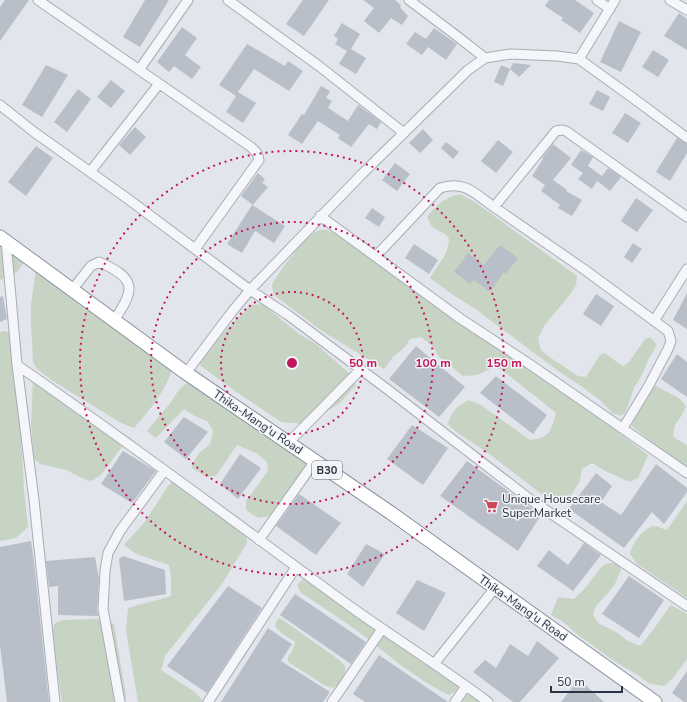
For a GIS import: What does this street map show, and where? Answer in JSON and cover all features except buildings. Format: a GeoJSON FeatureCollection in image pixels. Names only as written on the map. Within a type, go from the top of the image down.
{"type":"FeatureCollection","features":[{"type":"Feature","properties":{"kind":"highway","name":"Thika-Mang'u Road"},"geometry":{"type":"LineString","coordinates":[[3,239],[186,373],[391,513],[655,702]]}},
{"type":"Feature","properties":{"kind":"street"},"geometry":{"type":"LineString","coordinates":[[38,0],[251,147],[259,156],[259,160],[195,249]]}},
{"type":"Feature","properties":{"kind":"street"},"geometry":{"type":"LineString","coordinates":[[139,70],[188,0]]}},
{"type":"Feature","properties":{"kind":"street"},"geometry":{"type":"LineString","coordinates":[[228,0],[319,66],[404,133]]}},
{"type":"Feature","properties":{"kind":"street"},"geometry":{"type":"LineString","coordinates":[[409,0],[485,58]]}},
{"type":"Feature","properties":{"kind":"street"},"geometry":{"type":"LineString","coordinates":[[597,0],[610,9]]}},
{"type":"Feature","properties":{"kind":"street"},"geometry":{"type":"LineString","coordinates":[[579,60],[615,0]]}},
{"type":"Feature","properties":{"kind":"street"},"geometry":{"type":"LineString","coordinates":[[670,0],[687,10]]}},
{"type":"Feature","properties":{"kind":"street"},"geometry":{"type":"LineString","coordinates":[[186,373],[250,290],[320,216],[468,70],[485,58],[511,54],[557,56],[579,60],[687,138]]}},
{"type":"Feature","properties":{"kind":"street"},"geometry":{"type":"LineString","coordinates":[[90,172],[159,84]]}},
{"type":"Feature","properties":{"kind":"street"},"geometry":{"type":"LineString","coordinates":[[0,104],[34,132],[361,369],[531,500],[687,606]]}},
{"type":"Feature","properties":{"kind":"street"},"geometry":{"type":"LineString","coordinates":[[494,208],[556,132],[562,130],[572,135],[687,217]]}},
{"type":"Feature","properties":{"kind":"street"},"geometry":{"type":"LineString","coordinates":[[376,256],[440,188],[455,184],[466,187],[668,331],[671,341],[668,349],[648,387],[623,428]]}},
{"type":"Feature","properties":{"kind":"street"},"geometry":{"type":"LineString","coordinates":[[320,216],[461,319],[528,362],[687,473]]}},
{"type":"Feature","properties":{"kind":"street"},"geometry":{"type":"LineString","coordinates":[[3,239],[33,493],[55,702]]}},
{"type":"Feature","properties":{"kind":"street"},"geometry":{"type":"LineString","coordinates":[[72,290],[91,266],[99,262],[110,266],[125,278],[130,288],[128,298],[114,320]]}},
{"type":"Feature","properties":{"kind":"street"},"geometry":{"type":"LineString","coordinates":[[654,320],[687,270]]}},
{"type":"Feature","properties":{"kind":"street"},"geometry":{"type":"LineString","coordinates":[[17,366],[117,436],[164,472],[382,629],[488,702]]}},
{"type":"Feature","properties":{"kind":"street"},"geometry":{"type":"LineString","coordinates":[[288,443],[361,369]]}},
{"type":"Feature","properties":{"kind":"street"},"geometry":{"type":"LineString","coordinates":[[260,540],[315,461]]}},
{"type":"Feature","properties":{"kind":"street"},"geometry":{"type":"LineString","coordinates":[[120,702],[103,609],[104,571],[108,553],[120,531],[164,472]]}},
{"type":"Feature","properties":{"kind":"street"},"geometry":{"type":"LineString","coordinates":[[208,702],[296,567]]}},
{"type":"Feature","properties":{"kind":"street"},"geometry":{"type":"LineString","coordinates":[[434,664],[495,588]]}},
{"type":"Feature","properties":{"kind":"street"},"geometry":{"type":"LineString","coordinates":[[332,702],[382,629]]}},
{"type":"Feature","properties":{"kind":"street"},"geometry":{"type":"LineString","coordinates":[[455,702],[466,686]]}},
{"type":"Feature","properties":{"kind":"green space"},"geometry":{"type":"Polygon","coordinates":[[[455,195],[462,195],[475,202],[577,276],[576,285],[569,296],[544,326],[538,338],[541,350],[548,356],[578,376],[586,377],[600,355],[604,353],[623,366],[629,362],[645,339],[650,337],[657,345],[634,388],[626,411],[621,416],[612,413],[602,402],[585,389],[474,308],[430,278],[447,251],[449,239],[445,234],[432,227],[427,217],[440,204],[455,195]]]}},
{"type":"Feature","properties":{"kind":"green space"},"geometry":{"type":"Polygon","coordinates":[[[327,230],[343,237],[510,349],[648,455],[638,478],[630,482],[605,471],[592,463],[582,469],[580,481],[571,495],[562,500],[550,498],[540,493],[492,456],[455,431],[448,424],[451,415],[455,410],[468,400],[481,405],[530,440],[542,437],[549,432],[553,425],[556,413],[502,370],[495,367],[477,375],[463,376],[439,357],[433,347],[421,337],[410,339],[405,347],[393,357],[384,369],[322,331],[274,295],[272,286],[291,257],[315,232],[327,230]]]}},
{"type":"Feature","properties":{"kind":"green space"},"geometry":{"type":"Polygon","coordinates":[[[0,244],[23,263],[14,274],[0,280],[0,244]]]}},
{"type":"Feature","properties":{"kind":"green space"},"geometry":{"type":"Polygon","coordinates":[[[36,269],[70,294],[79,304],[86,307],[173,368],[166,385],[146,414],[134,428],[121,423],[53,381],[37,369],[33,362],[31,323],[31,304],[36,269]]]}},
{"type":"Feature","properties":{"kind":"green space"},"geometry":{"type":"Polygon","coordinates":[[[263,304],[299,334],[316,344],[350,374],[356,385],[340,403],[312,421],[304,424],[281,422],[197,363],[226,330],[251,305],[263,304]]]}},
{"type":"Feature","properties":{"kind":"green space"},"geometry":{"type":"Polygon","coordinates":[[[3,331],[14,334],[21,354],[19,366],[20,413],[24,490],[28,527],[16,538],[0,541],[0,332],[3,331]]]}},
{"type":"Feature","properties":{"kind":"green space"},"geometry":{"type":"Polygon","coordinates":[[[33,379],[132,439],[121,448],[101,475],[88,481],[66,470],[40,464],[34,459],[31,425],[33,379]]]}},
{"type":"Feature","properties":{"kind":"green space"},"geometry":{"type":"Polygon","coordinates":[[[186,383],[195,383],[304,460],[307,470],[271,516],[258,518],[246,510],[246,501],[268,471],[267,462],[258,454],[237,445],[216,476],[206,477],[191,467],[199,453],[210,444],[213,431],[208,422],[184,409],[156,438],[147,431],[186,383]]]}},
{"type":"Feature","properties":{"kind":"green space"},"geometry":{"type":"Polygon","coordinates":[[[652,384],[679,398],[686,406],[675,425],[673,436],[687,445],[687,469],[632,426],[634,418],[641,408],[652,384]]]}},
{"type":"Feature","properties":{"kind":"green space"},"geometry":{"type":"Polygon","coordinates":[[[177,478],[246,531],[247,543],[222,584],[165,656],[161,670],[195,692],[203,702],[138,702],[126,631],[128,608],[171,596],[171,577],[169,565],[136,554],[124,545],[144,523],[168,486],[177,478]]]}},
{"type":"Feature","properties":{"kind":"green space"},"geometry":{"type":"Polygon","coordinates":[[[687,501],[687,598],[637,564],[630,554],[636,541],[643,532],[650,527],[657,526],[667,530],[687,501]]]}},
{"type":"Feature","properties":{"kind":"green space"},"geometry":{"type":"Polygon","coordinates":[[[609,563],[618,563],[621,570],[614,586],[596,606],[593,614],[598,623],[616,632],[628,641],[640,646],[671,605],[687,614],[687,659],[673,678],[664,686],[650,684],[614,661],[562,621],[551,615],[558,597],[574,599],[586,587],[602,566],[609,563]]]}},
{"type":"Feature","properties":{"kind":"green space"},"geometry":{"type":"Polygon","coordinates":[[[309,573],[315,575],[381,625],[450,668],[459,678],[460,685],[456,691],[449,695],[423,681],[352,627],[301,593],[297,585],[309,573]]]}},
{"type":"Feature","properties":{"kind":"green space"},"geometry":{"type":"Polygon","coordinates":[[[280,618],[338,659],[345,666],[344,676],[338,685],[332,688],[324,685],[288,662],[288,657],[295,642],[281,633],[275,626],[276,621],[280,618]]]}},
{"type":"Feature","properties":{"kind":"green space"},"geometry":{"type":"Polygon","coordinates":[[[96,619],[108,621],[114,624],[126,696],[125,702],[62,702],[52,635],[54,624],[62,620],[96,619]]]}},
{"type":"Feature","properties":{"kind":"green space"},"geometry":{"type":"Polygon","coordinates":[[[477,692],[492,702],[462,702],[467,695],[477,692]]]}},
{"type":"Feature","properties":{"kind":"place","name":"Unique Housecare SuperMarket"},"geometry":{"type":"Point","coordinates":[491,506]}}]}
